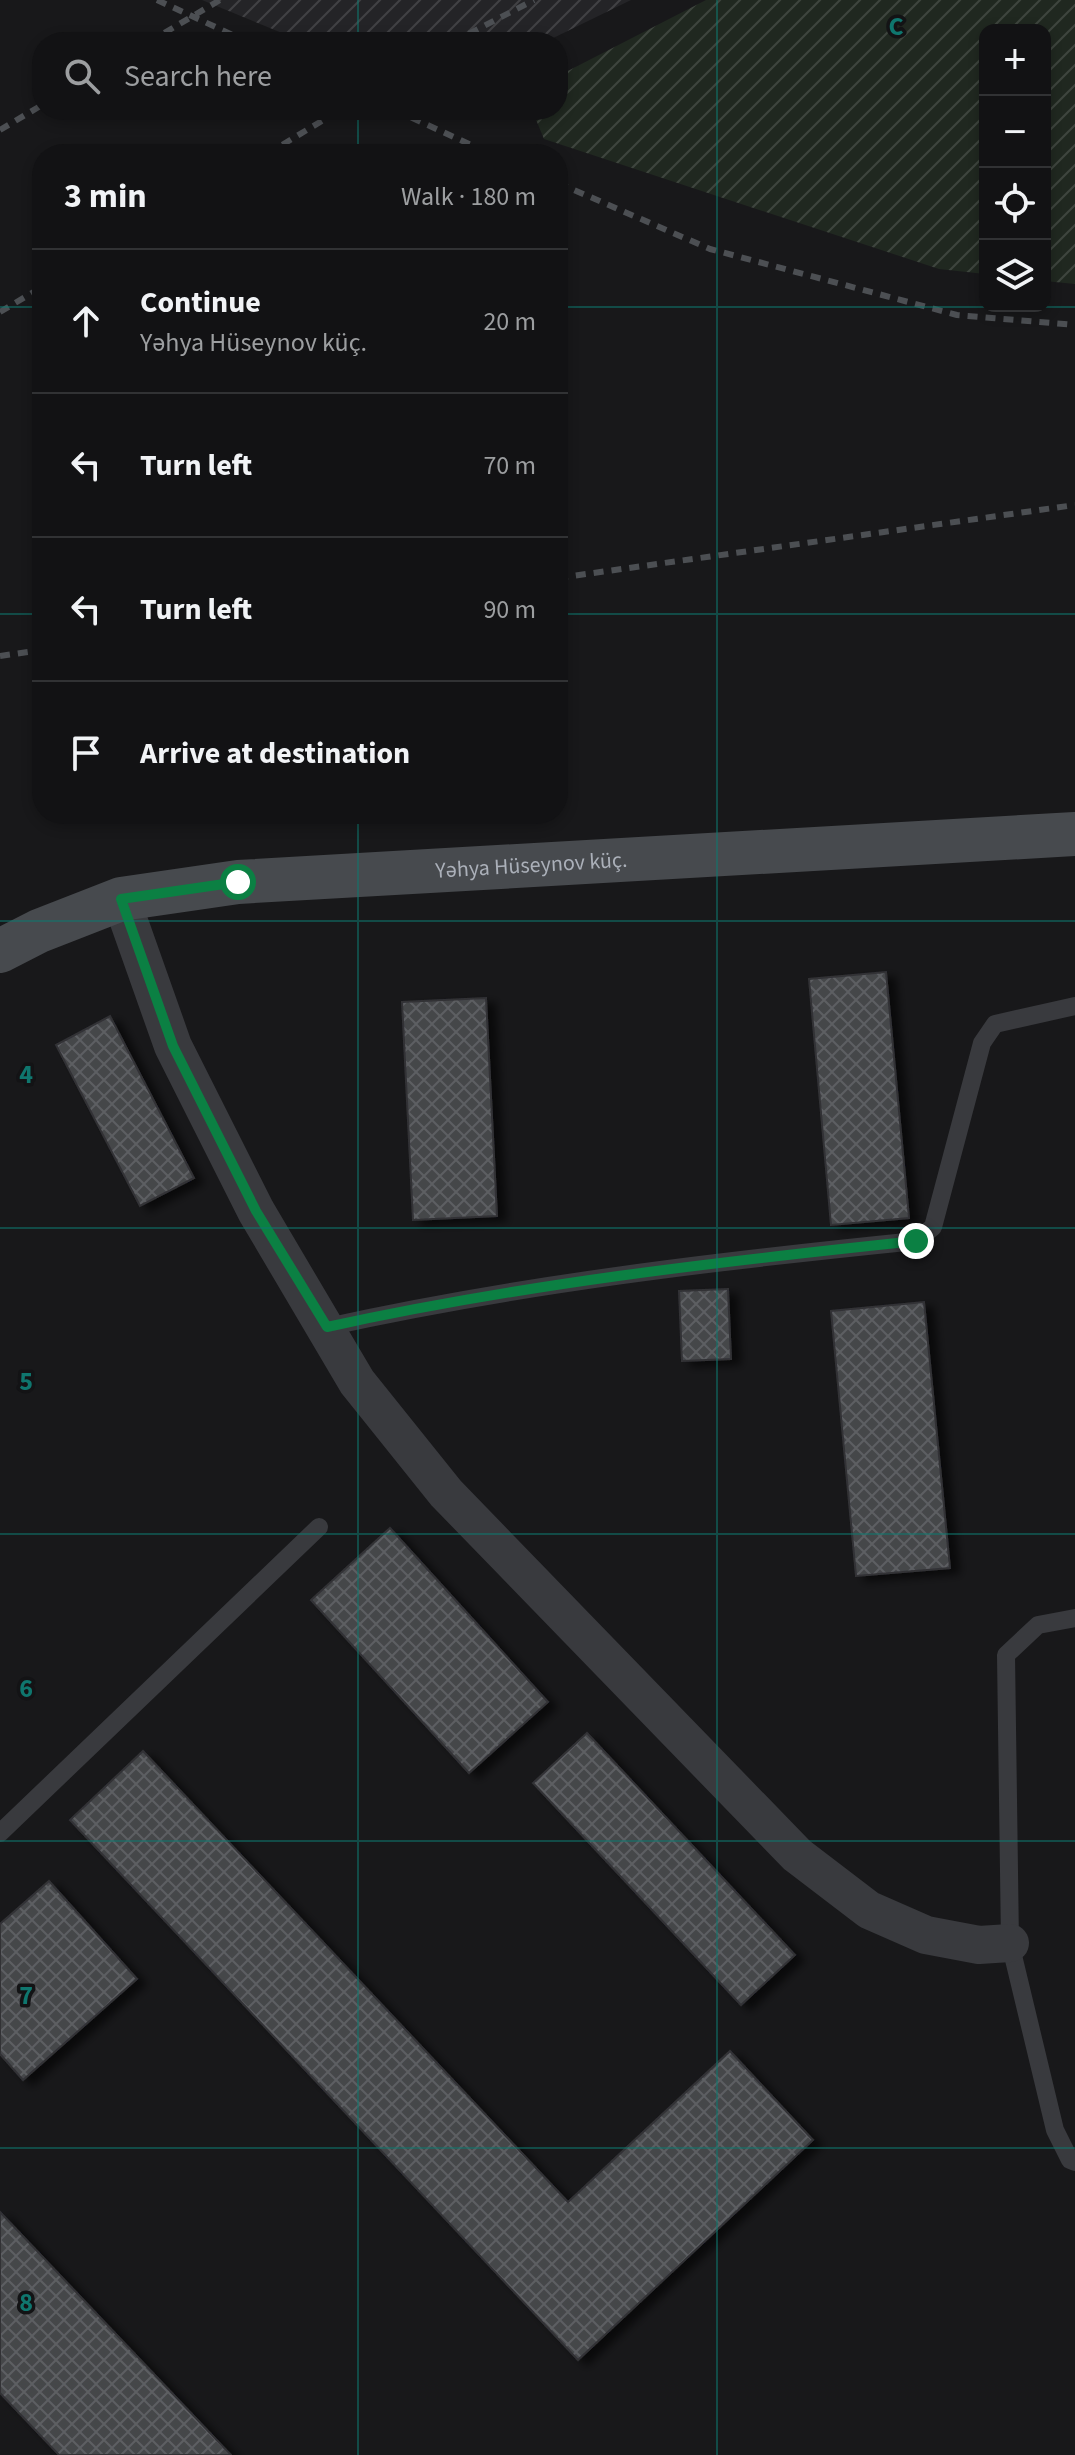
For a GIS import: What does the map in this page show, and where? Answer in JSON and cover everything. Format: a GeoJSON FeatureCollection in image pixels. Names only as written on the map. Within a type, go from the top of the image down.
{"type":"FeatureCollection","features":[{"type":"Feature","properties":{"kind":"street","name":"Yəhya Hüseynov küç."},"geometry":{"type":"LineString","coordinates":[[0,951],[39,931],[121,899],[238,882],[1075,834]]}},
{"type":"Feature","properties":{"kind":"street"},"geometry":{"type":"LineString","coordinates":[[121,899],[173,1046],[256,1211],[357,1382],[446,1493],[797,1855],[869,1910],[926,1935],[979,1945],[1010,1943]]}},
{"type":"Feature","properties":{"kind":"lane"},"geometry":{"type":"LineString","coordinates":[[327,1327],[529,1286],[662,1267],[916,1241],[933,1227],[982,1043],[995,1024],[1075,1006]]}},
{"type":"Feature","properties":{"kind":"lane"},"geometry":{"type":"LineString","coordinates":[[0,1833],[319,1527]]}},
{"type":"Feature","properties":{"kind":"lane"},"geometry":{"type":"LineString","coordinates":[[1075,1618],[1038,1625],[1006,1655],[1010,1943],[1055,2130],[1070,2160],[1075,2162]]}},
{"type":"Feature","properties":{"kind":"shaded area"},"geometry":{"type":"Polygon","coordinates":[[[202,0],[631,0],[565,32],[280,32],[202,0]]]}},
{"type":"Feature","properties":{"kind":"shaded area"},"geometry":{"type":"Polygon","coordinates":[[[706,0],[1075,0],[1075,284],[1051,282],[1051,24],[979,24],[979,273],[939,269],[568,147],[568,144],[544,139],[536,120],[568,120],[568,71],[706,0]]]}},
{"type":"Feature","properties":{"kind":"building"},"geometry":{"type":"Polygon","coordinates":[[[886,972],[909,1218],[831,1225],[809,979],[886,972]]]}},
{"type":"Feature","properties":{"kind":"building"},"geometry":{"type":"Polygon","coordinates":[[[486,998],[497,1216],[413,1220],[402,1002],[486,998]]]}},
{"type":"Feature","properties":{"kind":"building"},"geometry":{"type":"Polygon","coordinates":[[[110,1016],[194,1178],[140,1206],[56,1045],[110,1016]]]}},
{"type":"Feature","properties":{"kind":"building"},"geometry":{"type":"Polygon","coordinates":[[[728,1289],[731,1359],[682,1361],[679,1291],[728,1289]]]}},
{"type":"Feature","properties":{"kind":"building"},"geometry":{"type":"Polygon","coordinates":[[[924,1302],[950,1568],[856,1576],[831,1311],[924,1302]]]}},
{"type":"Feature","properties":{"kind":"building"},"geometry":{"type":"Polygon","coordinates":[[[390,1528],[548,1702],[469,1773],[311,1600],[390,1528]]]}},
{"type":"Feature","properties":{"kind":"building"},"geometry":{"type":"Polygon","coordinates":[[[587,1733],[795,1955],[741,2005],[533,1783],[587,1733]]]}},
{"type":"Feature","properties":{"kind":"building"},"geometry":{"type":"Polygon","coordinates":[[[143,1751],[568,2202],[730,2051],[813,2140],[578,2360],[70,1820],[143,1751]]]}},
{"type":"Feature","properties":{"kind":"building"},"geometry":{"type":"Polygon","coordinates":[[[49,1881],[137,1979],[23,2080],[0,2054],[0,1924],[49,1881]]]}},
{"type":"Feature","properties":{"kind":"building"},"geometry":{"type":"Polygon","coordinates":[[[0,2212],[231,2455],[59,2455],[0,2393],[0,2212]]]}},
{"type":"Feature","properties":{"kind":"railway"},"geometry":{"type":"LineString","coordinates":[[157,0],[226,32]]}},
{"type":"Feature","properties":{"kind":"railway"},"geometry":{"type":"LineString","coordinates":[[166,32],[220,0]]}},
{"type":"Feature","properties":{"kind":"railway"},"geometry":{"type":"LineString","coordinates":[[472,32],[534,0]]}},
{"type":"Feature","properties":{"kind":"railway"},"geometry":{"type":"LineString","coordinates":[[0,130],[32,111]]}},
{"type":"Feature","properties":{"kind":"railway"},"geometry":{"type":"LineString","coordinates":[[284,144],[323,120]]}},
{"type":"Feature","properties":{"kind":"railway"},"geometry":{"type":"LineString","coordinates":[[417,120],[469,144]]}},
{"type":"Feature","properties":{"kind":"railway"},"geometry":{"type":"LineString","coordinates":[[568,187],[710,249],[957,315],[1075,325]]}},
{"type":"Feature","properties":{"kind":"railway"},"geometry":{"type":"LineString","coordinates":[[0,312],[32,293]]}},
{"type":"Feature","properties":{"kind":"railway"},"geometry":{"type":"LineString","coordinates":[[568,577],[1075,505]]}},
{"type":"Feature","properties":{"kind":"railway"},"geometry":{"type":"LineString","coordinates":[[0,656],[32,651]]}},
{"type":"Feature","properties":{"kind":"route"},"geometry":{"type":"LineString","coordinates":[[238,882],[121,899],[149,987],[173,1046],[256,1211],[327,1327],[529,1286],[662,1267],[916,1241]]}}]}
